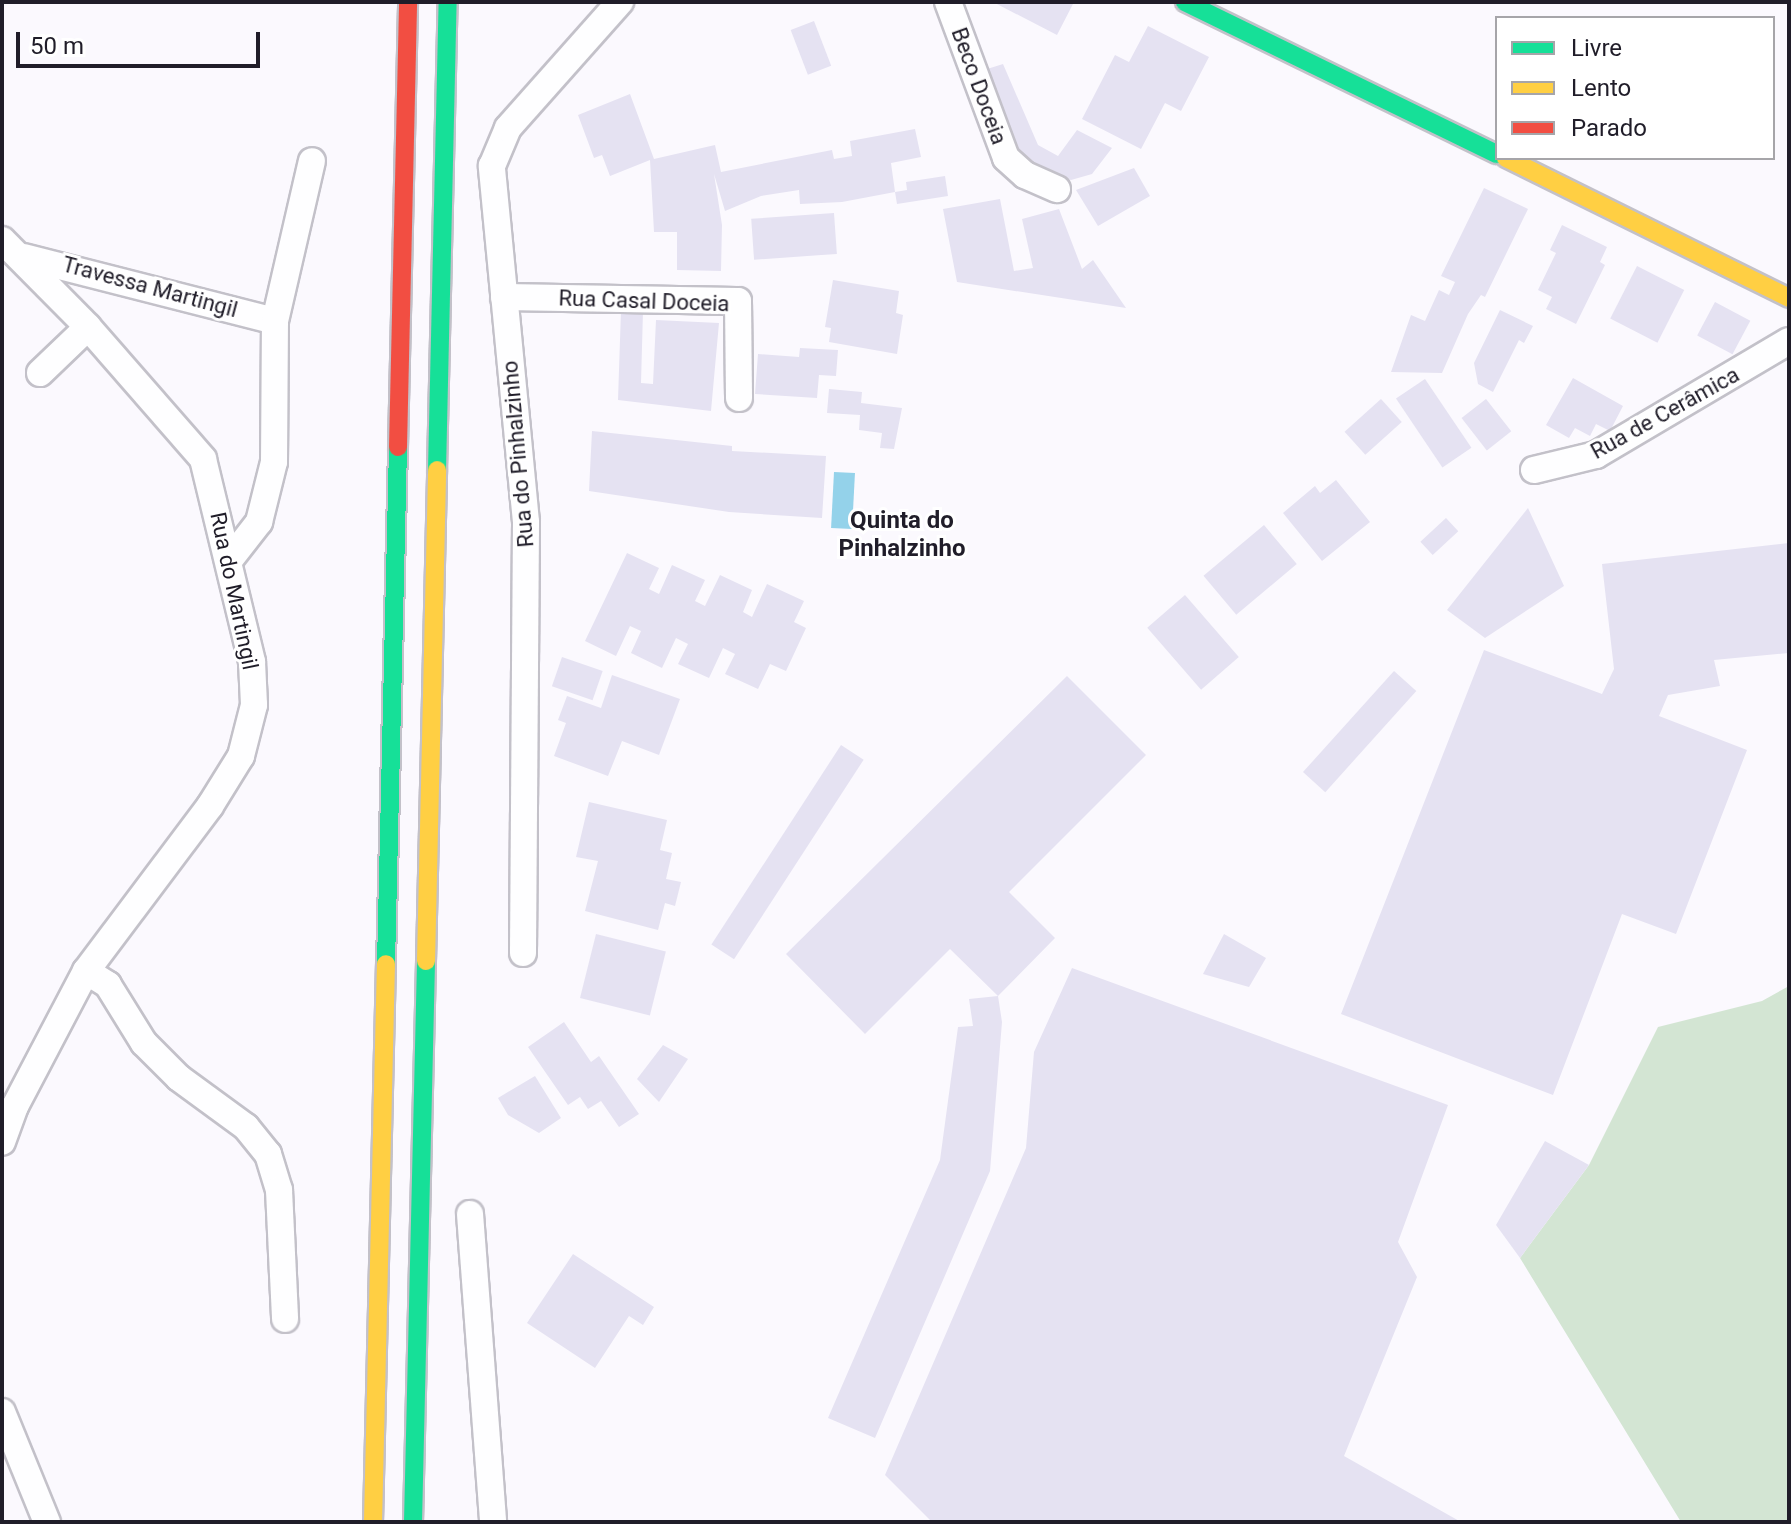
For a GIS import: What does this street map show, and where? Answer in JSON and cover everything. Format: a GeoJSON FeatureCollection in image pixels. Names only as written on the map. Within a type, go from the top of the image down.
{"type":"FeatureCollection","features":[{"type":"Feature","properties":{"kind":"main road"},"geometry":{"type":"LineString","coordinates":[[373,1522],[408,2]]}},
{"type":"Feature","properties":{"kind":"main road"},"geometry":{"type":"LineString","coordinates":[[413,1522],[448,2]]}},
{"type":"Feature","properties":{"kind":"main road"},"geometry":{"type":"LineString","coordinates":[[1185,2],[1495,153]]}},
{"type":"Feature","properties":{"kind":"main road"},"geometry":{"type":"LineString","coordinates":[[1510,160],[1789,298]]}},
{"type":"Feature","properties":{"kind":"street","name":"Rua do Pinhalzinho"},"geometry":{"type":"LineString","coordinates":[[523,953],[526,522],[492,166],[497,148],[620,2]]}},
{"type":"Feature","properties":{"kind":"street","name":"Beco Doceia"},"geometry":{"type":"LineString","coordinates":[[948,2],[1006,158],[1025,175],[1057,189]]}},
{"type":"Feature","properties":{"kind":"street"},"geometry":{"type":"LineString","coordinates":[[231,558],[259,522],[274,462],[275,321],[312,161]]}},
{"type":"Feature","properties":{"kind":"street","name":"Rua do Martingil"},"geometry":{"type":"LineString","coordinates":[[2,240],[24,257],[203,459],[231,558],[252,662],[254,705],[241,756],[210,806],[86,971],[8,1103],[2,1142]]}},
{"type":"Feature","properties":{"kind":"street","name":"Travessa Martingil"},"geometry":{"type":"LineString","coordinates":[[24,257],[275,321]]}},
{"type":"Feature","properties":{"kind":"street","name":"Rua Casal Doceia"},"geometry":{"type":"LineString","coordinates":[[504,297],[738,301],[739,398]]}},
{"type":"Feature","properties":{"kind":"street"},"geometry":{"type":"LineString","coordinates":[[40,373],[88,327]]}},
{"type":"Feature","properties":{"kind":"street","name":"Rua de Cerâmica"},"geometry":{"type":"LineString","coordinates":[[1534,470],[1596,455],[1789,341]]}},
{"type":"Feature","properties":{"kind":"street"},"geometry":{"type":"LineString","coordinates":[[86,971],[108,985],[162,1061],[246,1127],[268,1154],[279,1190],[285,1319]]}},
{"type":"Feature","properties":{"kind":"street"},"geometry":{"type":"LineString","coordinates":[[470,1214],[493,1522]]}},
{"type":"Feature","properties":{"kind":"street"},"geometry":{"type":"LineString","coordinates":[[2,1412],[47,1522]]}},
{"type":"Feature","properties":{"kind":"green space"},"geometry":{"type":"Polygon","coordinates":[[[1789,986],[1789,1522],[1681,1522],[1520,1258],[1589,1165],[1658,1027],[1762,1001],[1789,986]]]}},
{"type":"Feature","properties":{"kind":"water"},"geometry":{"type":"Polygon","coordinates":[[[834,472],[855,473],[852,529],[831,528],[834,472]]]}},
{"type":"Feature","properties":{"kind":"building"},"geometry":{"type":"Polygon","coordinates":[[[993,2],[1074,2],[1057,35],[993,2]]]}},
{"type":"Feature","properties":{"kind":"building"},"geometry":{"type":"Polygon","coordinates":[[[814,21],[831,66],[808,75],[791,30],[814,21]]]}},
{"type":"Feature","properties":{"kind":"building"},"geometry":{"type":"Polygon","coordinates":[[[1148,26],[1209,57],[1181,111],[1165,103],[1141,149],[1082,119],[1115,55],[1129,62],[1148,26]]]}},
{"type":"Feature","properties":{"kind":"building"},"geometry":{"type":"Polygon","coordinates":[[[1003,64],[1038,145],[1058,156],[1077,130],[1112,148],[1092,174],[1071,180],[1045,173],[1016,154],[984,70],[1003,64]]]}},
{"type":"Feature","properties":{"kind":"building"},"geometry":{"type":"Polygon","coordinates":[[[630,94],[654,159],[715,145],[721,172],[832,150],[834,159],[852,156],[850,141],[915,129],[921,157],[891,163],[895,192],[842,202],[800,204],[799,190],[761,196],[725,211],[714,174],[722,225],[721,271],[677,270],[677,232],[654,232],[650,160],[610,176],[602,155],[594,158],[578,115],[630,94]]]}},
{"type":"Feature","properties":{"kind":"building"},"geometry":{"type":"Polygon","coordinates":[[[1134,168],[1150,196],[1098,226],[1076,190],[1134,168]]]}},
{"type":"Feature","properties":{"kind":"building"},"geometry":{"type":"Polygon","coordinates":[[[945,176],[948,196],[897,204],[895,192],[907,190],[906,182],[945,176]]]}},
{"type":"Feature","properties":{"kind":"building"},"geometry":{"type":"Polygon","coordinates":[[[1484,188],[1528,209],[1485,297],[1481,295],[1468,314],[1442,373],[1391,372],[1411,315],[1425,321],[1439,290],[1449,295],[1455,282],[1441,276],[1484,188]]]}},
{"type":"Feature","properties":{"kind":"building"},"geometry":{"type":"Polygon","coordinates":[[[1000,199],[1014,271],[1033,268],[1022,219],[1059,209],[1082,269],[1093,260],[1126,308],[957,282],[943,209],[1000,199]]]}},
{"type":"Feature","properties":{"kind":"building"},"geometry":{"type":"Polygon","coordinates":[[[834,213],[837,254],[754,260],[751,219],[834,213]]]}},
{"type":"Feature","properties":{"kind":"building"},"geometry":{"type":"Polygon","coordinates":[[[1562,225],[1607,247],[1600,262],[1605,265],[1576,324],[1546,309],[1552,297],[1538,290],[1556,253],[1550,250],[1562,225]]]}},
{"type":"Feature","properties":{"kind":"building"},"geometry":{"type":"Polygon","coordinates":[[[1637,266],[1684,290],[1657,343],[1610,319],[1637,266]]]}},
{"type":"Feature","properties":{"kind":"building"},"geometry":{"type":"Polygon","coordinates":[[[833,280],[899,291],[896,313],[903,315],[897,354],[829,342],[831,328],[825,327],[833,280]]]}},
{"type":"Feature","properties":{"kind":"building"},"geometry":{"type":"Polygon","coordinates":[[[1715,302],[1750,321],[1732,354],[1697,336],[1715,302]]]}},
{"type":"Feature","properties":{"kind":"building"},"geometry":{"type":"Polygon","coordinates":[[[621,310],[643,311],[641,383],[653,384],[656,320],[719,323],[711,411],[618,400],[621,310]]]}},
{"type":"Feature","properties":{"kind":"building"},"geometry":{"type":"Polygon","coordinates":[[[1500,310],[1533,326],[1524,343],[1519,340],[1493,392],[1478,384],[1474,363],[1500,310]]]}},
{"type":"Feature","properties":{"kind":"building"},"geometry":{"type":"Polygon","coordinates":[[[800,348],[838,350],[836,376],[819,375],[817,398],[755,394],[758,354],[799,357],[800,348]]]}},
{"type":"Feature","properties":{"kind":"building"},"geometry":{"type":"Polygon","coordinates":[[[1573,378],[1623,406],[1610,431],[1596,424],[1590,436],[1575,428],[1569,438],[1546,425],[1573,378]]]}},
{"type":"Feature","properties":{"kind":"building"},"geometry":{"type":"Polygon","coordinates":[[[1425,379],[1471,448],[1442,467],[1396,399],[1425,379]]]}},
{"type":"Feature","properties":{"kind":"building"},"geometry":{"type":"Polygon","coordinates":[[[829,389],[862,392],[861,403],[902,408],[894,449],[880,448],[882,433],[859,430],[860,415],[827,413],[829,389]]]}},
{"type":"Feature","properties":{"kind":"building"},"geometry":{"type":"Polygon","coordinates":[[[1381,399],[1402,422],[1365,455],[1345,432],[1381,399]]]}},
{"type":"Feature","properties":{"kind":"building"},"geometry":{"type":"Polygon","coordinates":[[[1486,399],[1511,431],[1487,450],[1462,418],[1486,399]]]}},
{"type":"Feature","properties":{"kind":"building"},"geometry":{"type":"Polygon","coordinates":[[[592,431],[732,446],[732,451],[826,456],[822,518],[729,512],[589,491],[592,431]]]}},
{"type":"Feature","properties":{"kind":"building"},"geometry":{"type":"Polygon","coordinates":[[[1336,480],[1370,522],[1322,561],[1283,513],[1315,486],[1320,493],[1336,480]]]}},
{"type":"Feature","properties":{"kind":"building"},"geometry":{"type":"Polygon","coordinates":[[[1528,508],[1564,586],[1485,638],[1447,610],[1528,508]]]}},
{"type":"Feature","properties":{"kind":"building"},"geometry":{"type":"Polygon","coordinates":[[[1446,518],[1458,531],[1433,555],[1420,542],[1446,518]]]}},
{"type":"Feature","properties":{"kind":"building"},"geometry":{"type":"Polygon","coordinates":[[[1264,525],[1297,564],[1236,615],[1203,576],[1264,525]]]}},
{"type":"Feature","properties":{"kind":"building"},"geometry":{"type":"Polygon","coordinates":[[[1789,543],[1789,653],[1714,660],[1720,686],[1668,695],[1659,716],[1747,750],[1676,934],[1622,914],[1553,1095],[1341,1014],[1484,650],[1602,694],[1614,669],[1602,564],[1789,543]]]}},
{"type":"Feature","properties":{"kind":"building"},"geometry":{"type":"Polygon","coordinates":[[[627,553],[659,568],[649,589],[659,594],[672,565],[705,580],[695,601],[705,606],[720,575],[752,590],[743,612],[752,617],[767,584],[804,601],[794,622],[806,628],[786,671],[770,664],[758,689],[725,674],[735,654],[723,648],[709,678],[678,664],[688,644],[676,638],[662,668],[631,653],[641,631],[630,626],[616,656],[585,641],[627,553]]]}},
{"type":"Feature","properties":{"kind":"building"},"geometry":{"type":"Polygon","coordinates":[[[1185,595],[1239,657],[1201,690],[1147,628],[1185,595]]]}},
{"type":"Feature","properties":{"kind":"building"},"geometry":{"type":"Polygon","coordinates":[[[562,657],[603,671],[593,700],[552,686],[562,657]]]}},
{"type":"Feature","properties":{"kind":"building"},"geometry":{"type":"Polygon","coordinates":[[[1394,671],[1416,691],[1325,792],[1303,772],[1394,671]]]}},
{"type":"Feature","properties":{"kind":"building"},"geometry":{"type":"Polygon","coordinates":[[[612,675],[680,699],[659,755],[622,741],[608,776],[554,756],[566,723],[558,720],[567,696],[601,708],[612,675]]]}},
{"type":"Feature","properties":{"kind":"building"},"geometry":{"type":"Polygon","coordinates":[[[1067,676],[1146,755],[1009,892],[1055,938],[998,996],[950,949],[865,1034],[786,954],[1067,676]]]}},
{"type":"Feature","properties":{"kind":"building"},"geometry":{"type":"Polygon","coordinates":[[[841,745],[864,760],[734,959],[711,945],[841,745]]]}},
{"type":"Feature","properties":{"kind":"building"},"geometry":{"type":"Polygon","coordinates":[[[589,802],[667,820],[660,850],[672,853],[666,879],[681,882],[675,906],[665,903],[658,930],[585,911],[598,861],[576,857],[589,802]]]}},
{"type":"Feature","properties":{"kind":"building"},"geometry":{"type":"Polygon","coordinates":[[[596,934],[666,951],[650,1015],[580,998],[596,934]]]}},
{"type":"Feature","properties":{"kind":"building"},"geometry":{"type":"Polygon","coordinates":[[[1224,934],[1266,958],[1249,987],[1203,974],[1224,934]]]}},
{"type":"Feature","properties":{"kind":"building"},"geometry":{"type":"Polygon","coordinates":[[[1072,968],[1448,1105],[1398,1242],[1417,1277],[1344,1456],[1461,1522],[932,1522],[885,1475],[1026,1148],[1034,1052],[1072,968]]]}},
{"type":"Feature","properties":{"kind":"building"},"geometry":{"type":"Polygon","coordinates":[[[998,996],[1002,1022],[990,1171],[875,1438],[828,1418],[940,1160],[958,1027],[973,1026],[969,999],[998,996]]]}},
{"type":"Feature","properties":{"kind":"building"},"geometry":{"type":"Polygon","coordinates":[[[564,1022],[591,1062],[599,1056],[639,1114],[619,1127],[601,1101],[588,1109],[580,1097],[568,1105],[528,1047],[564,1022]]]}},
{"type":"Feature","properties":{"kind":"building"},"geometry":{"type":"Polygon","coordinates":[[[663,1045],[688,1059],[659,1102],[637,1079],[663,1045]]]}},
{"type":"Feature","properties":{"kind":"building"},"geometry":{"type":"Polygon","coordinates":[[[535,1076],[561,1118],[539,1133],[508,1115],[498,1098],[535,1076]]]}},
{"type":"Feature","properties":{"kind":"building"},"geometry":{"type":"Polygon","coordinates":[[[1545,1141],[1589,1165],[1520,1258],[1496,1225],[1545,1141]]]}},
{"type":"Feature","properties":{"kind":"building"},"geometry":{"type":"Polygon","coordinates":[[[573,1254],[654,1307],[643,1325],[629,1316],[595,1368],[527,1323],[573,1254]]]}},
{"type":"Feature","properties":{"kind":"traffic: fast"},"geometry":{"type":"LineString","coordinates":[[437,470],[448,2]]}},
{"type":"Feature","properties":{"kind":"traffic: fast"},"geometry":{"type":"LineString","coordinates":[[1185,2],[1495,153]]}},
{"type":"Feature","properties":{"kind":"traffic: fast"},"geometry":{"type":"LineString","coordinates":[[386,964],[398,447]]}},
{"type":"Feature","properties":{"kind":"traffic: fast"},"geometry":{"type":"LineString","coordinates":[[413,1522],[426,961]]}},
{"type":"Feature","properties":{"kind":"traffic: slow"},"geometry":{"type":"LineString","coordinates":[[1510,160],[1789,298]]}},
{"type":"Feature","properties":{"kind":"traffic: slow"},"geometry":{"type":"LineString","coordinates":[[426,961],[437,470]]}},
{"type":"Feature","properties":{"kind":"traffic: slow"},"geometry":{"type":"LineString","coordinates":[[373,1522],[386,964]]}},
{"type":"Feature","properties":{"kind":"traffic: jam"},"geometry":{"type":"LineString","coordinates":[[398,447],[408,2]]}},
{"type":"Feature","properties":{"kind":"district","name":"Quinta do Pinhalzinho"},"geometry":{"type":"Point","coordinates":[902,535]}}]}
